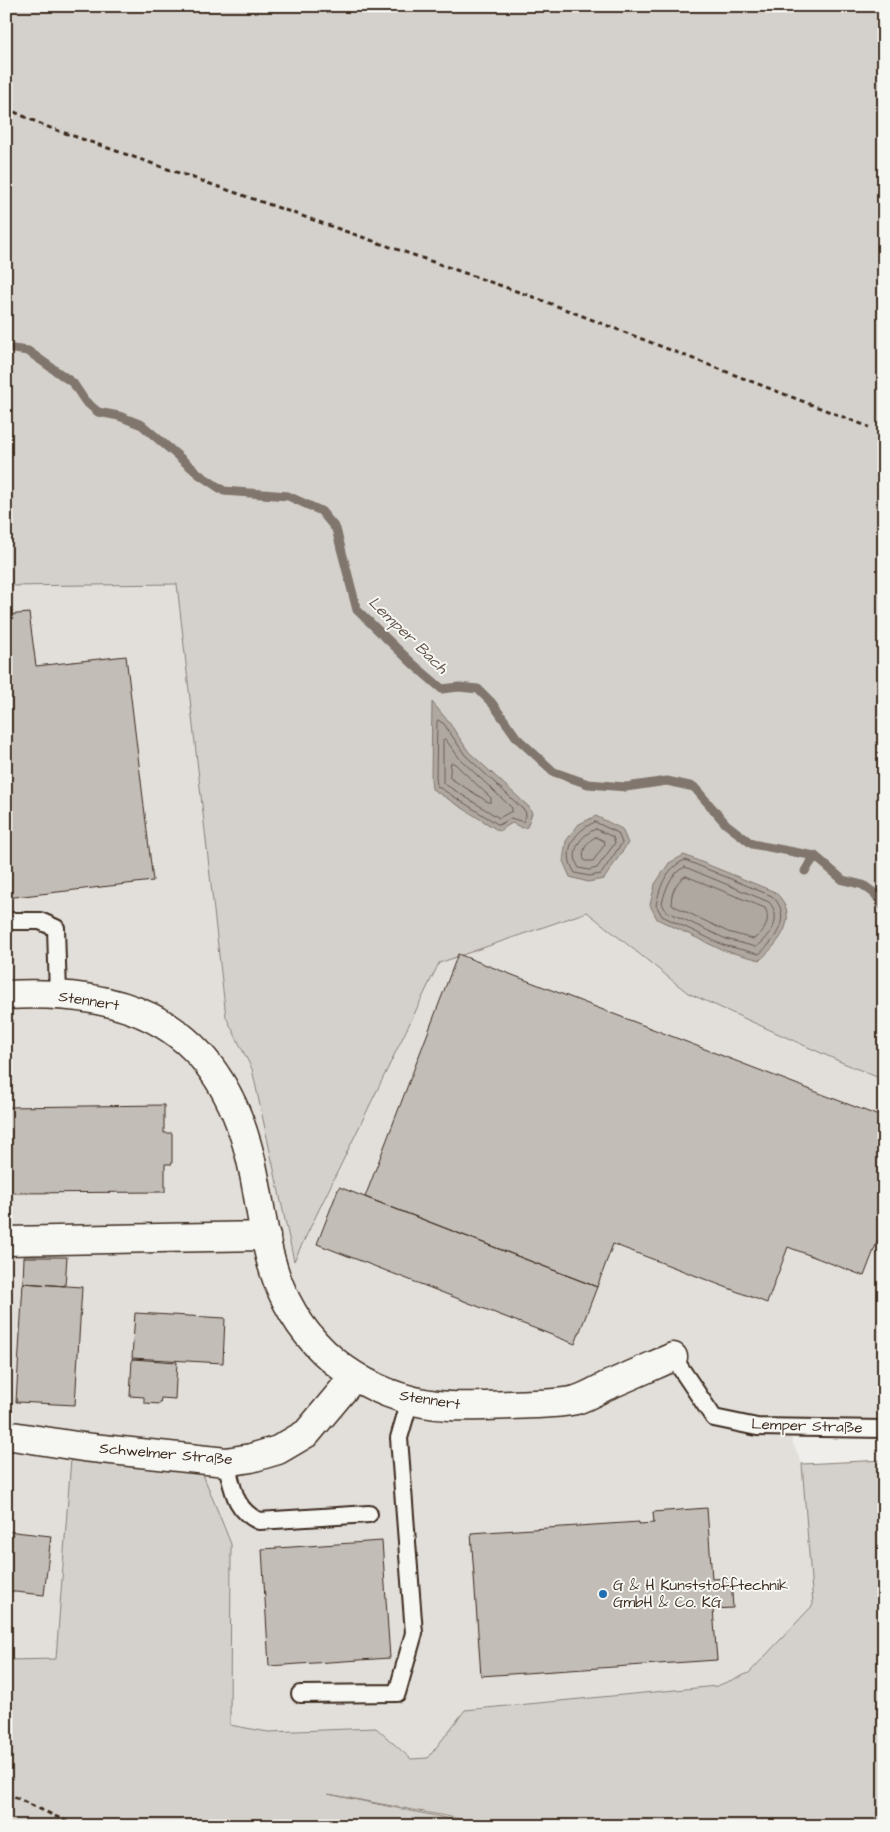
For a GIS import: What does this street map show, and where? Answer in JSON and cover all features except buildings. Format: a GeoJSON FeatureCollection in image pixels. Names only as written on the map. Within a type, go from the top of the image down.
{"type":"FeatureCollection","features":[{"type":"Feature","properties":{"kind":"street","name":"Stennert"},"geometry":{"type":"LineString","coordinates":[[6,995],[58,995],[119,1004],[152,1017],[185,1038],[202,1054],[225,1088],[239,1119],[250,1156],[274,1270],[286,1302],[312,1342],[354,1377],[380,1390],[410,1400],[447,1406],[485,1406],[576,1400],[673,1357]]}},
{"type":"Feature","properties":{"kind":"street"},"geometry":{"type":"LineString","coordinates":[[6,1241],[266,1236]]}},
{"type":"Feature","properties":{"kind":"street","name":"Schwelmer Straße"},"geometry":{"type":"LineString","coordinates":[[6,1435],[83,1447],[226,1462],[251,1458],[278,1450],[307,1433],[354,1377]]}},
{"type":"Feature","properties":{"kind":"lane"},"geometry":{"type":"LineString","coordinates":[[6,921],[40,921],[56,928],[58,995]]}},
{"type":"Feature","properties":{"kind":"lane","name":"Lemper Straße"},"geometry":{"type":"LineString","coordinates":[[673,1357],[714,1418],[757,1427],[884,1429]]}},
{"type":"Feature","properties":{"kind":"lane"},"geometry":{"type":"LineString","coordinates":[[300,1694],[397,1693],[414,1633],[399,1438],[410,1400]]}},
{"type":"Feature","properties":{"kind":"lane"},"geometry":{"type":"LineString","coordinates":[[226,1462],[237,1503],[248,1516],[259,1521],[368,1514]]}},
{"type":"Feature","properties":{"kind":"path"},"geometry":{"type":"LineString","coordinates":[[6,108],[45,126],[536,298],[869,427]]}},
{"type":"Feature","properties":{"kind":"path"},"geometry":{"type":"LineString","coordinates":[[6,1794],[76,1826]]}},
{"type":"Feature","properties":{"kind":"shaded area"},"geometry":{"type":"Polygon","coordinates":[[[6,6],[884,6],[884,1080],[688,993],[587,912],[439,963],[294,1261],[252,1069],[226,1017],[177,584],[6,586],[6,6]]]}},
{"type":"Feature","properties":{"kind":"shaded area"},"geometry":{"type":"Polygon","coordinates":[[[177,584],[226,1017],[252,1069],[294,1261],[439,963],[587,912],[688,993],[884,1080],[884,1418],[783,1420],[802,1464],[813,1605],[749,1673],[717,1686],[465,1710],[428,1758],[411,1759],[376,1728],[268,1732],[230,1725],[231,1544],[71,1458],[56,1660],[6,1660],[6,586],[177,584]]]}},
{"type":"Feature","properties":{"kind":"shaded area"},"geometry":{"type":"Polygon","coordinates":[[[71,1458],[202,1472],[231,1544],[230,1725],[268,1732],[376,1728],[411,1759],[428,1758],[465,1710],[717,1686],[749,1673],[813,1605],[802,1464],[884,1460],[884,1826],[499,1826],[328,1794],[485,1826],[6,1826],[6,1660],[56,1659],[71,1458]]]}},
{"type":"Feature","properties":{"kind":"water"},"geometry":{"type":"Polygon","coordinates":[[[432,702],[448,721],[469,752],[529,807],[532,813],[527,827],[522,828],[512,823],[499,831],[432,789],[432,702]]]}},
{"type":"Feature","properties":{"kind":"water"},"geometry":{"type":"Polygon","coordinates":[[[596,816],[622,829],[628,843],[604,879],[588,882],[570,877],[563,861],[566,841],[579,824],[596,816]]]}},
{"type":"Feature","properties":{"kind":"water"},"geometry":{"type":"Polygon","coordinates":[[[684,855],[775,892],[783,901],[787,910],[785,928],[775,945],[760,960],[722,950],[657,919],[650,905],[655,884],[669,863],[684,855]]]}},
{"type":"Feature","properties":{"kind":"waterway","name":"Lemper Bach"},"geometry":{"type":"LineString","coordinates":[[6,348],[28,351],[73,383],[85,401],[98,412],[119,416],[142,425],[200,475],[224,491],[288,496],[321,511],[336,529],[357,610],[442,689],[459,687],[478,689],[492,703],[517,738],[554,772],[588,784],[626,787],[667,781],[694,787],[726,824],[752,844],[815,856],[843,880],[863,885],[874,893],[884,907]]}},
{"type":"Feature","properties":{"kind":"waterway"},"geometry":{"type":"LineString","coordinates":[[805,871],[815,856]]}},
{"type":"Feature","properties":{"kind":"place","name":"G & H Kunststofftechnik GmbH & Co. KG"},"geometry":{"type":"Point","coordinates":[603,1594]}}]}
